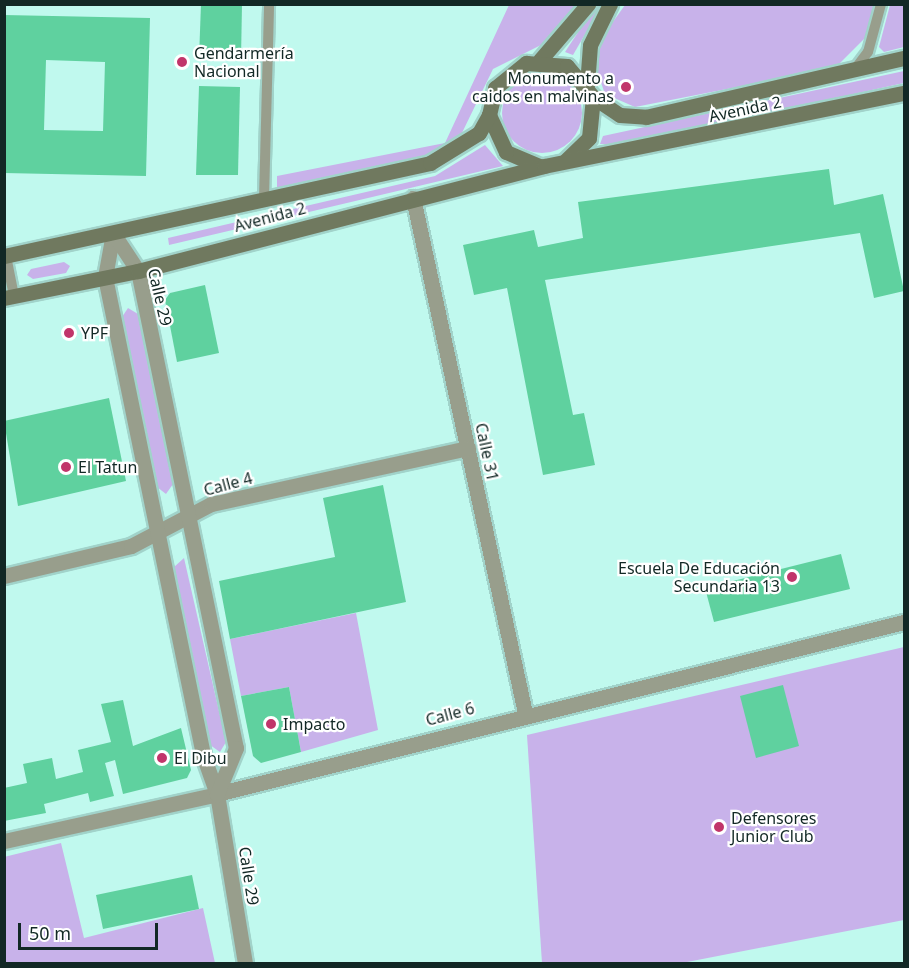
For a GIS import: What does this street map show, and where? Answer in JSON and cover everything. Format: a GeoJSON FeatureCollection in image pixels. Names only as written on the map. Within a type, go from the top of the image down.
{"type":"FeatureCollection","features":[{"type":"Feature","properties":{"kind":"main road"},"geometry":{"type":"LineString","coordinates":[[540,60],[588,4]]}},
{"type":"Feature","properties":{"kind":"main road"},"geometry":{"type":"LineString","coordinates":[[590,91],[590,45],[610,6]]}},
{"type":"Feature","properties":{"kind":"main road","name":"Avenida 2"},"geometry":{"type":"LineString","coordinates":[[5,256],[430,164],[479,133],[489,115],[503,77],[540,60],[567,66],[590,91],[620,115],[646,117],[904,58]]}},
{"type":"Feature","properties":{"kind":"main road","name":"Avenida 2"},"geometry":{"type":"LineString","coordinates":[[551,165],[589,138],[590,91]]}},
{"type":"Feature","properties":{"kind":"main road","name":"Avenida 2"},"geometry":{"type":"LineString","coordinates":[[9,297],[138,271],[413,198],[551,165],[904,93]]}},
{"type":"Feature","properties":{"kind":"main road"},"geometry":{"type":"LineString","coordinates":[[489,115],[506,152],[551,165]]}},
{"type":"Feature","properties":{"kind":"street","name":"Calle 31"},"geometry":{"type":"LineString","coordinates":[[413,198],[525,713]]}},
{"type":"Feature","properties":{"kind":"street","name":"Calle 29"},"geometry":{"type":"LineString","coordinates":[[113,233],[138,271],[236,748],[217,794]]}},
{"type":"Feature","properties":{"kind":"street","name":"Calle 29"},"geometry":{"type":"LineString","coordinates":[[113,233],[105,277],[203,755],[217,794],[245,963]]}},
{"type":"Feature","properties":{"kind":"street","name":"Calle 4"},"geometry":{"type":"LineString","coordinates":[[4,576],[131,546],[211,504],[468,448]]}},
{"type":"Feature","properties":{"kind":"street","name":"Calle 6"},"geometry":{"type":"LineString","coordinates":[[4,841],[217,794],[525,713],[904,622]]}},
{"type":"Feature","properties":{"kind":"lane"},"geometry":{"type":"LineString","coordinates":[[264,199],[269,4]]}},
{"type":"Feature","properties":{"kind":"lane"},"geometry":{"type":"LineString","coordinates":[[854,70],[868,52],[882,4]]}},
{"type":"Feature","properties":{"kind":"lane"},"geometry":{"type":"LineString","coordinates":[[5,256],[9,297]]}},
{"type":"Feature","properties":{"kind":"shaded area"},"geometry":{"type":"Polygon","coordinates":[[[509,5],[576,5],[549,41],[493,69],[460,137],[413,162],[277,189],[277,176],[445,143],[509,5]]]}},
{"type":"Feature","properties":{"kind":"shaded area"},"geometry":{"type":"Polygon","coordinates":[[[596,5],[602,5],[573,55],[565,52],[596,5]]]}},
{"type":"Feature","properties":{"kind":"shaded area"},"geometry":{"type":"Polygon","coordinates":[[[625,5],[873,5],[873,10],[867,36],[835,68],[635,107],[605,94],[596,68],[602,37],[625,5]]]}},
{"type":"Feature","properties":{"kind":"shaded area"},"geometry":{"type":"Polygon","coordinates":[[[890,5],[904,5],[904,47],[884,52],[879,47],[890,5]]]}},
{"type":"Feature","properties":{"kind":"shaded area"},"geometry":{"type":"Polygon","coordinates":[[[904,71],[904,83],[625,144],[600,144],[603,136],[904,71]]]}},
{"type":"Feature","properties":{"kind":"shaded area"},"geometry":{"type":"Polygon","coordinates":[[[534,73],[550,73],[571,84],[582,105],[582,121],[571,142],[550,153],[534,153],[520,147],[508,135],[502,121],[502,105],[508,91],[520,79],[534,73]]]}},
{"type":"Feature","properties":{"kind":"shaded area"},"geometry":{"type":"Polygon","coordinates":[[[485,145],[503,166],[169,245],[168,238],[435,176],[485,145]]]}},
{"type":"Feature","properties":{"kind":"shaded area"},"geometry":{"type":"Polygon","coordinates":[[[64,262],[70,266],[66,273],[33,279],[27,275],[31,269],[64,262]]]}},
{"type":"Feature","properties":{"kind":"shaded area"},"geometry":{"type":"Polygon","coordinates":[[[128,308],[138,314],[173,484],[166,494],[157,487],[122,317],[128,308]]]}},
{"type":"Feature","properties":{"kind":"shaded area"},"geometry":{"type":"Polygon","coordinates":[[[184,558],[226,742],[220,752],[210,745],[173,568],[184,558]]]}},
{"type":"Feature","properties":{"kind":"shaded area"},"geometry":{"type":"Polygon","coordinates":[[[356,613],[378,730],[301,752],[289,687],[241,696],[230,639],[356,613]]]}},
{"type":"Feature","properties":{"kind":"shaded area","name":"Defensores Junior Club"},"geometry":{"type":"Polygon","coordinates":[[[904,647],[904,920],[682,963],[542,963],[527,735],[904,647]]]}},
{"type":"Feature","properties":{"kind":"shaded area"},"geometry":{"type":"Polygon","coordinates":[[[61,843],[84,938],[203,908],[215,963],[5,963],[4,857],[61,843]]]}},
{"type":"Feature","properties":{"kind":"building"},"geometry":{"type":"Polygon","coordinates":[[[201,4],[242,4],[241,59],[199,58],[201,4]]]}},
{"type":"Feature","properties":{"kind":"building"},"geometry":{"type":"Polygon","coordinates":[[[4,15],[150,18],[146,176],[4,173],[4,15]],[[46,60],[44,130],[103,131],[105,62],[46,60]]]}},
{"type":"Feature","properties":{"kind":"building"},"geometry":{"type":"Polygon","coordinates":[[[199,86],[240,87],[238,175],[196,175],[199,86]]]}},
{"type":"Feature","properties":{"kind":"building"},"geometry":{"type":"Polygon","coordinates":[[[829,169],[834,205],[883,194],[904,291],[874,298],[860,233],[545,280],[573,415],[584,413],[595,465],[543,475],[507,288],[474,295],[463,245],[534,230],[538,247],[583,238],[578,202],[829,169]]]}},
{"type":"Feature","properties":{"kind":"building"},"geometry":{"type":"Polygon","coordinates":[[[205,285],[219,353],[177,362],[165,300],[170,293],[205,285]]]}},
{"type":"Feature","properties":{"kind":"building","name":"El Tatun"},"geometry":{"type":"Polygon","coordinates":[[[109,398],[126,481],[18,506],[4,421],[109,398]]]}},
{"type":"Feature","properties":{"kind":"building"},"geometry":{"type":"Polygon","coordinates":[[[383,485],[406,602],[230,639],[219,581],[335,557],[323,498],[383,485]]]}},
{"type":"Feature","properties":{"kind":"building"},"geometry":{"type":"Polygon","coordinates":[[[841,554],[850,589],[714,622],[705,588],[841,554]]]}},
{"type":"Feature","properties":{"kind":"building"},"geometry":{"type":"Polygon","coordinates":[[[783,685],[799,746],[756,758],[740,696],[783,685]]]}},
{"type":"Feature","properties":{"kind":"building","name":"Impacto"},"geometry":{"type":"Polygon","coordinates":[[[289,687],[301,752],[261,763],[253,756],[241,696],[289,687]]]}},
{"type":"Feature","properties":{"kind":"building"},"geometry":{"type":"Polygon","coordinates":[[[123,700],[133,746],[181,728],[191,770],[187,778],[123,794],[115,760],[105,763],[114,796],[90,802],[88,793],[44,804],[46,813],[4,821],[4,788],[27,783],[23,764],[52,758],[56,779],[83,772],[78,750],[111,742],[101,704],[123,700]]]}},
{"type":"Feature","properties":{"kind":"building"},"geometry":{"type":"Polygon","coordinates":[[[192,875],[199,909],[103,929],[96,895],[192,875]]]}},
{"type":"Feature","properties":{"kind":"place","name":"Gendarmería Nacional"},"geometry":{"type":"Point","coordinates":[182,62]}},
{"type":"Feature","properties":{"kind":"place","name":"Monumento a caidos en malvinas"},"geometry":{"type":"Point","coordinates":[626,87]}},
{"type":"Feature","properties":{"kind":"place","name":"YPF"},"geometry":{"type":"Point","coordinates":[69,333]}},
{"type":"Feature","properties":{"kind":"place","name":"El Tatun"},"geometry":{"type":"Point","coordinates":[66,467]}},
{"type":"Feature","properties":{"kind":"place","name":"Escuela De Educación Secundaria 13"},"geometry":{"type":"Point","coordinates":[792,577]}},
{"type":"Feature","properties":{"kind":"place","name":"Impacto"},"geometry":{"type":"Point","coordinates":[271,724]}},
{"type":"Feature","properties":{"kind":"place","name":"El Dibu"},"geometry":{"type":"Point","coordinates":[162,758]}},
{"type":"Feature","properties":{"kind":"place","name":"Defensores Junior Club"},"geometry":{"type":"Point","coordinates":[719,827]}}]}
